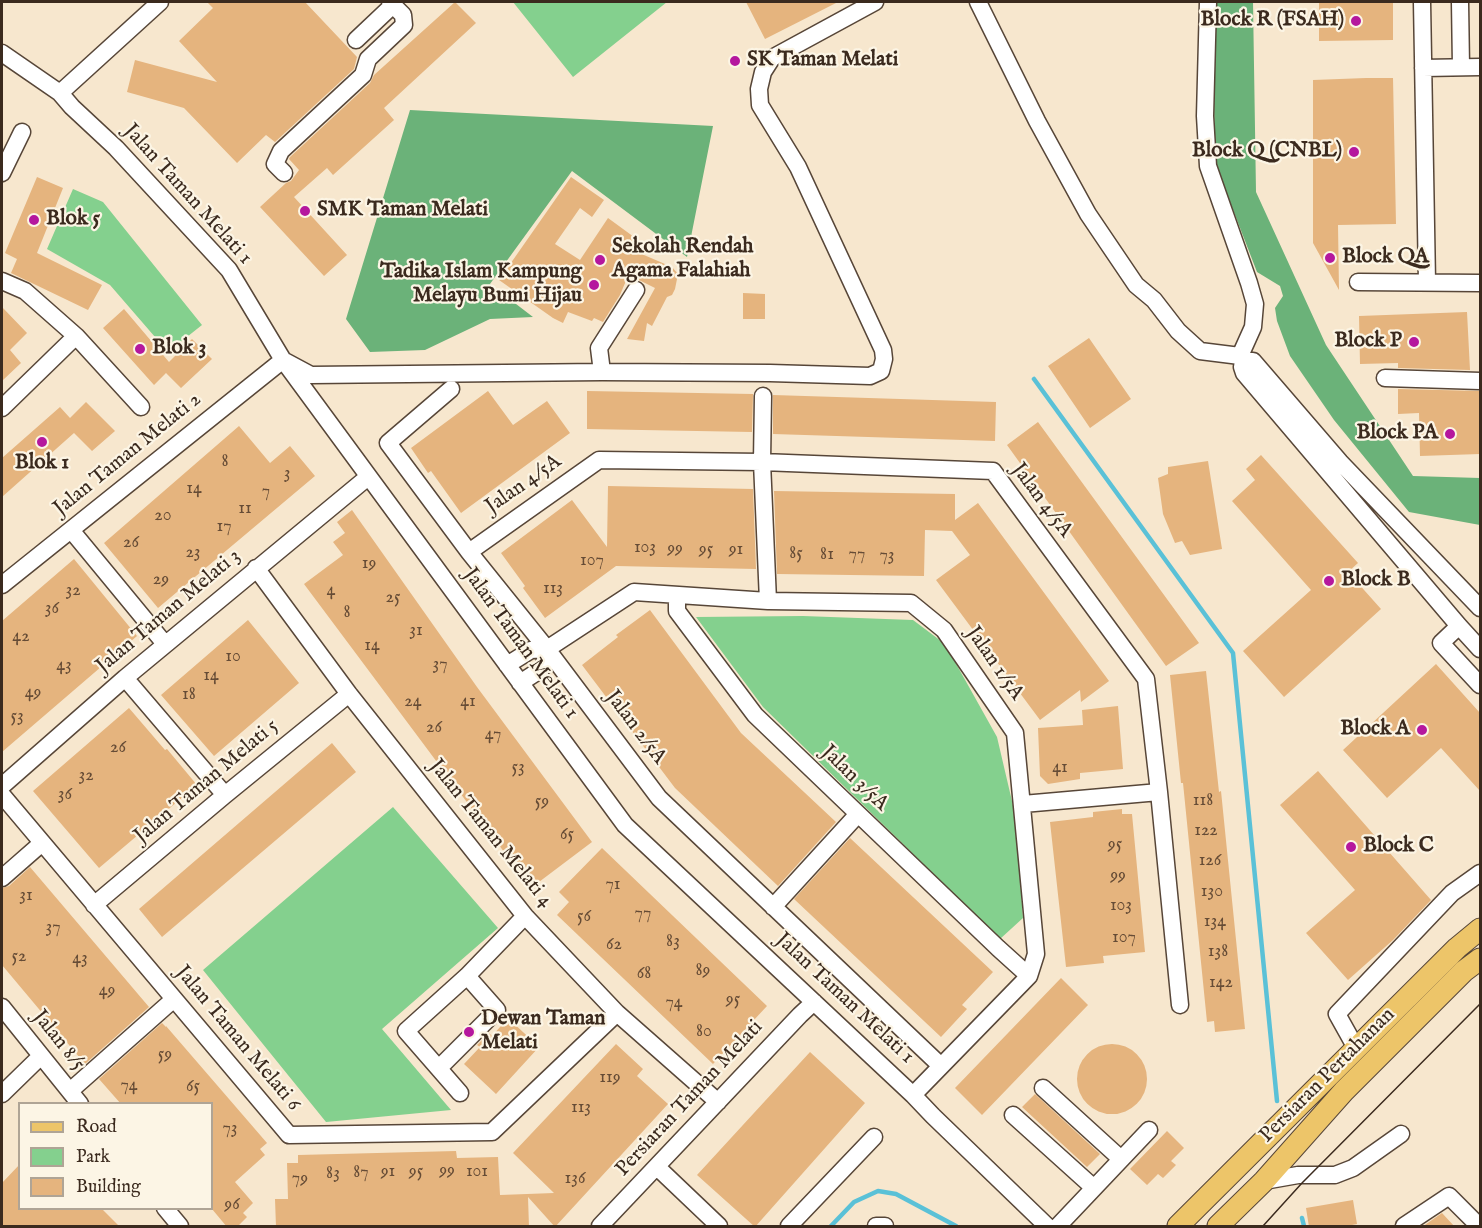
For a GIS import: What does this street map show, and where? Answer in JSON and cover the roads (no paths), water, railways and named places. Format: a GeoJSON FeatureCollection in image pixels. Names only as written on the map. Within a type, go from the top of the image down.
{"type":"FeatureCollection","features":[{"type":"Feature","properties":{"kind":"main road","name":"Persiaran Pertahanan"},"geometry":{"type":"LineString","coordinates":[[1178,1227],[1457,948],[1480,929]]}},
{"type":"Feature","properties":{"kind":"main road","name":"Persiaran Pertahanan"},"geometry":{"type":"LineString","coordinates":[[1218,1227],[1264,1181],[1344,1091],[1464,971],[1480,959]]}},
{"type":"Feature","properties":{"kind":"street"},"geometry":{"type":"LineString","coordinates":[[60,93],[160,2]]}},
{"type":"Feature","properties":{"kind":"street"},"geometry":{"type":"LineString","coordinates":[[283,360],[311,375],[602,372],[870,376],[881,371],[885,358],[883,350],[798,167],[759,105],[759,90],[763,72],[772,58],[875,2]]}},
{"type":"Feature","properties":{"kind":"street"},"geometry":{"type":"LineString","coordinates":[[978,2],[1036,121],[1088,214],[1136,285],[1154,300],[1178,331],[1200,351],[1253,362],[1340,462],[1480,608]]}},
{"type":"Feature","properties":{"kind":"street"},"geometry":{"type":"LineString","coordinates":[[1208,2],[1205,116],[1208,166],[1255,304],[1253,327],[1241,359],[1244,373],[1480,649]]}},
{"type":"Feature","properties":{"kind":"street"},"geometry":{"type":"LineString","coordinates":[[1422,2],[1427,282]]}},
{"type":"Feature","properties":{"kind":"street"},"geometry":{"type":"LineString","coordinates":[[1460,2],[1461,67]]}},
{"type":"Feature","properties":{"kind":"street"},"geometry":{"type":"LineString","coordinates":[[284,173],[275,164],[281,151],[363,75],[368,59],[404,25],[404,15],[392,3],[356,40]]}},
{"type":"Feature","properties":{"kind":"street","name":"Jalan Taman Melati 1"},"geometry":{"type":"LineString","coordinates":[[2,53],[60,93],[116,148],[229,270],[283,360],[625,825],[913,1095],[1047,1227]]}},
{"type":"Feature","properties":{"kind":"street"},"geometry":{"type":"LineString","coordinates":[[1423,68],[1480,67]]}},
{"type":"Feature","properties":{"kind":"street"},"geometry":{"type":"LineString","coordinates":[[2,173],[22,132]]}},
{"type":"Feature","properties":{"kind":"street"},"geometry":{"type":"LineString","coordinates":[[2,281],[25,291],[76,336],[141,407]]}},
{"type":"Feature","properties":{"kind":"street"},"geometry":{"type":"LineString","coordinates":[[1358,282],[1480,283]]}},
{"type":"Feature","properties":{"kind":"street"},"geometry":{"type":"LineString","coordinates":[[602,372],[599,348],[636,290]]}},
{"type":"Feature","properties":{"kind":"street"},"geometry":{"type":"LineString","coordinates":[[2,408],[76,336]]}},
{"type":"Feature","properties":{"kind":"street","name":"Jalan Taman Melati 2"},"geometry":{"type":"LineString","coordinates":[[2,585],[283,360]]}},
{"type":"Feature","properties":{"kind":"street"},"geometry":{"type":"LineString","coordinates":[[1386,378],[1480,381]]}},
{"type":"Feature","properties":{"kind":"street","name":"Jalan 2/5A"},"geometry":{"type":"LineString","coordinates":[[451,389],[388,443],[469,552],[548,649],[659,798],[941,1066]]}},
{"type":"Feature","properties":{"kind":"street"},"geometry":{"type":"LineString","coordinates":[[763,396],[762,462],[768,601]]}},
{"type":"Feature","properties":{"kind":"street","name":"Jalan 4/5A"},"geometry":{"type":"LineString","coordinates":[[469,552],[599,460],[762,462],[993,471],[1146,679],[1180,1005]]}},
{"type":"Feature","properties":{"kind":"street","name":"Jalan Taman Melati 3"},"geometry":{"type":"LineString","coordinates":[[2,786],[165,644],[368,477]]}},
{"type":"Feature","properties":{"kind":"street"},"geometry":{"type":"LineString","coordinates":[[70,530],[165,644]]}},
{"type":"Feature","properties":{"kind":"street","name":"Jalan Taman Melati 4"},"geometry":{"type":"LineString","coordinates":[[256,568],[349,694],[525,916],[617,1013],[718,1102]]}},
{"type":"Feature","properties":{"kind":"street","name":"Jalan 1/5A"},"geometry":{"type":"LineString","coordinates":[[507,665],[531,650],[548,649],[634,592],[768,601],[911,603],[944,630],[1015,733],[1036,954],[1029,976]]}},
{"type":"Feature","properties":{"kind":"street","name":"Jalan 3/5A"},"geometry":{"type":"LineString","coordinates":[[677,595],[677,612],[755,715],[1029,976]]}},
{"type":"Feature","properties":{"kind":"street"},"geometry":{"type":"LineString","coordinates":[[1459,626],[1441,643],[1480,685]]}},
{"type":"Feature","properties":{"kind":"street","name":"Jalan 1/5A"},"geometry":{"type":"LineString","coordinates":[[520,683],[544,666],[548,649]]}},
{"type":"Feature","properties":{"kind":"street"},"geometry":{"type":"LineString","coordinates":[[125,678],[225,795]]}},
{"type":"Feature","properties":{"kind":"street","name":"Jalan Taman Melati 5"},"geometry":{"type":"LineString","coordinates":[[94,905],[349,694]]}},
{"type":"Feature","properties":{"kind":"street"},"geometry":{"type":"LineString","coordinates":[[1023,804],[1159,792]]}},
{"type":"Feature","properties":{"kind":"street","name":"Jalan Taman Melati 6"},"geometry":{"type":"LineString","coordinates":[[2,795],[289,1135],[492,1132],[617,1013]]}},
{"type":"Feature","properties":{"kind":"street"},"geometry":{"type":"LineString","coordinates":[[773,907],[858,814]]}},
{"type":"Feature","properties":{"kind":"street"},"geometry":{"type":"LineString","coordinates":[[2,878],[42,843]]}},
{"type":"Feature","properties":{"kind":"street"},"geometry":{"type":"LineString","coordinates":[[1356,1048],[1337,1014],[1452,893],[1480,873]]}},
{"type":"Feature","properties":{"kind":"street"},"geometry":{"type":"LineString","coordinates":[[460,1093],[406,1031],[467,976],[525,916]]}},
{"type":"Feature","properties":{"kind":"street"},"geometry":{"type":"LineString","coordinates":[[438,1068],[497,1010],[467,976]]}},
{"type":"Feature","properties":{"kind":"street"},"geometry":{"type":"LineString","coordinates":[[913,1095],[1029,976]]}},
{"type":"Feature","properties":{"kind":"street"},"geometry":{"type":"LineString","coordinates":[[75,1097],[174,999]]}},
{"type":"Feature","properties":{"kind":"street","name":"Persiaran Taman Melati"},"geometry":{"type":"LineString","coordinates":[[600,1227],[814,1002]]}},
{"type":"Feature","properties":{"kind":"street","name":"Jalan 8/5"},"geometry":{"type":"LineString","coordinates":[[2,1007],[75,1097]]}},
{"type":"Feature","properties":{"kind":"street"},"geometry":{"type":"LineString","coordinates":[[2,1094],[41,1056]]}},
{"type":"Feature","properties":{"kind":"street"},"geometry":{"type":"LineString","coordinates":[[1043,1088],[1121,1159]]}},
{"type":"Feature","properties":{"kind":"street"},"geometry":{"type":"LineString","coordinates":[[1013,1115],[1094,1188]]}},
{"type":"Feature","properties":{"kind":"street"},"geometry":{"type":"LineString","coordinates":[[1058,1227],[1149,1130]]}},
{"type":"Feature","properties":{"kind":"street"},"geometry":{"type":"LineString","coordinates":[[1264,1181],[1298,1175],[1335,1175],[1353,1168],[1401,1134]]}},
{"type":"Feature","properties":{"kind":"street"},"geometry":{"type":"LineString","coordinates":[[789,1227],[874,1137]]}},
{"type":"Feature","properties":{"kind":"street"},"geometry":{"type":"LineString","coordinates":[[657,1167],[719,1227]]}},
{"type":"Feature","properties":{"kind":"street"},"geometry":{"type":"LineString","coordinates":[[1404,1227],[1449,1196],[1479,1227]]}},
{"type":"Feature","properties":{"kind":"street"},"geometry":{"type":"LineString","coordinates":[[166,1210],[180,1227]]}},
{"type":"Feature","properties":{"kind":"street"},"geometry":{"type":"LineString","coordinates":[[876,1227],[885,1227]]}},
{"type":"Feature","properties":{"kind":"waterway"},"geometry":{"type":"LineString","coordinates":[[1034,379],[1233,653],[1277,1101]]}},
{"type":"Feature","properties":{"kind":"waterway"},"geometry":{"type":"LineString","coordinates":[[831,1226],[854,1202],[878,1191],[896,1194],[956,1226]]}},
{"type":"Feature","properties":{"kind":"waterway"},"geometry":{"type":"LineString","coordinates":[[1302,1218],[1304,1226]]}},
{"type":"Feature","properties":{"kind":"tram line"},"geometry":{"type":"LineString","coordinates":[[1263,1226],[1302,1183],[1480,1004]]}},
{"type":"Feature","properties":{"kind":"place","name":"Block R (FSAH)"},"geometry":{"type":"Point","coordinates":[1356,21]}},
{"type":"Feature","properties":{"kind":"place","name":"SK Taman Melati"},"geometry":{"type":"Point","coordinates":[735,61]}},
{"type":"Feature","properties":{"kind":"place","name":"Block Q (CNBL)"},"geometry":{"type":"Point","coordinates":[1354,152]}},
{"type":"Feature","properties":{"kind":"place","name":"SMK Taman Melati"},"geometry":{"type":"Point","coordinates":[305,211]}},
{"type":"Feature","properties":{"kind":"place","name":"Blok 5"},"geometry":{"type":"Point","coordinates":[34,220]}},
{"type":"Feature","properties":{"kind":"place","name":"Block QA"},"geometry":{"type":"Point","coordinates":[1330,258]}},
{"type":"Feature","properties":{"kind":"place","name":"Sekolah Rendah Agama Falahiah"},"geometry":{"type":"Point","coordinates":[600,260]}},
{"type":"Feature","properties":{"kind":"place","name":"Tadika Islam Kampung Melayu Bumi Hijau"},"geometry":{"type":"Point","coordinates":[594,285]}},
{"type":"Feature","properties":{"kind":"place","name":"Block P"},"geometry":{"type":"Point","coordinates":[1414,342]}},
{"type":"Feature","properties":{"kind":"place","name":"Blok 3"},"geometry":{"type":"Point","coordinates":[140,349]}},
{"type":"Feature","properties":{"kind":"place","name":"Block PA"},"geometry":{"type":"Point","coordinates":[1450,434]}},
{"type":"Feature","properties":{"kind":"place","name":"Blok 1"},"geometry":{"type":"Point","coordinates":[42,442]}},
{"type":"Feature","properties":{"kind":"place","name":"Block B"},"geometry":{"type":"Point","coordinates":[1329,581]}},
{"type":"Feature","properties":{"kind":"place","name":"Block A"},"geometry":{"type":"Point","coordinates":[1422,730]}},
{"type":"Feature","properties":{"kind":"place","name":"Block C"},"geometry":{"type":"Point","coordinates":[1351,847]}},
{"type":"Feature","properties":{"kind":"place","name":"Dewan Taman Melati"},"geometry":{"type":"Point","coordinates":[469,1032]}}]}
